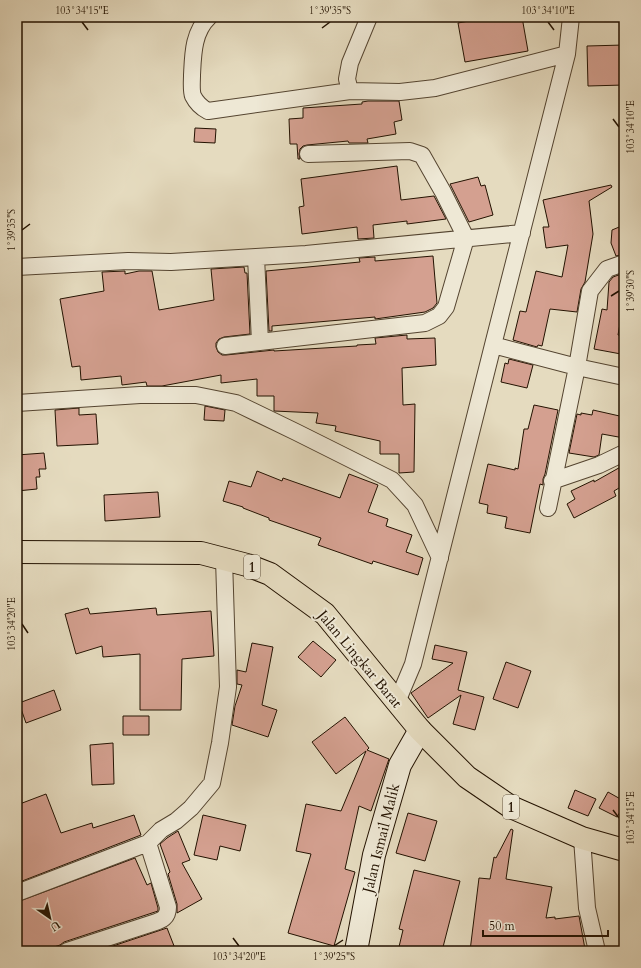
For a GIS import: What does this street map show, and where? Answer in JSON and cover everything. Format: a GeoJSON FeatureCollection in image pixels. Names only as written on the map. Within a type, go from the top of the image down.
{"type":"FeatureCollection","features":[{"type":"Feature","properties":{"kind":"highway","name":"Jalan Lingkar Barat"},"geometry":{"type":"LineString","coordinates":[[17,552],[201,553],[270,574],[324,614],[420,730],[467,777],[511,807],[582,838],[624,850]]}},
{"type":"Feature","properties":{"kind":"main road","name":"Jalan Ismail Malik"},"geometry":{"type":"LineString","coordinates":[[356,951],[374,855],[400,765],[420,730]]}},
{"type":"Feature","properties":{"kind":"street"},"geometry":{"type":"LineString","coordinates":[[208,17],[200,28],[194,47],[192,79],[192,94],[201,107],[208,111],[350,91],[400,92],[435,88],[567,54]]}},
{"type":"Feature","properties":{"kind":"street"},"geometry":{"type":"LineString","coordinates":[[350,91],[347,79],[350,63],[369,17]]}},
{"type":"Feature","properties":{"kind":"street"},"geometry":{"type":"LineString","coordinates":[[397,702],[414,664],[567,54],[571,17]]}},
{"type":"Feature","properties":{"kind":"street"},"geometry":{"type":"LineString","coordinates":[[225,346],[425,323],[434,320],[446,307],[466,238],[443,192],[422,155],[410,151],[308,154]]}},
{"type":"Feature","properties":{"kind":"street"},"geometry":{"type":"LineString","coordinates":[[17,267],[128,261],[171,262],[306,254],[522,233]]}},
{"type":"Feature","properties":{"kind":"street"},"geometry":{"type":"LineString","coordinates":[[256,257],[260,342]]}},
{"type":"Feature","properties":{"kind":"street"},"geometry":{"type":"LineString","coordinates":[[548,508],[552,481],[577,367],[590,292],[606,269],[624,263]]}},
{"type":"Feature","properties":{"kind":"street"},"geometry":{"type":"LineString","coordinates":[[493,345],[577,367],[624,377]]}},
{"type":"Feature","properties":{"kind":"street"},"geometry":{"type":"LineString","coordinates":[[17,403],[140,395],[196,395],[236,404],[392,480],[415,505],[440,558]]}},
{"type":"Feature","properties":{"kind":"street"},"geometry":{"type":"LineString","coordinates":[[552,481],[600,465],[624,453]]}},
{"type":"Feature","properties":{"kind":"street"},"geometry":{"type":"LineString","coordinates":[[17,893],[148,843],[161,830],[191,808],[212,783],[220,743],[228,687],[224,559]]}},
{"type":"Feature","properties":{"kind":"street"},"geometry":{"type":"LineString","coordinates":[[582,838],[587,908],[597,951]]}},
{"type":"Feature","properties":{"kind":"street"},"geometry":{"type":"LineString","coordinates":[[67,951],[153,923],[167,916],[168,907],[148,843]]}},
{"type":"Feature","properties":{"kind":"building"},"geometry":{"type":"Polygon","coordinates":[[[491,17],[522,17],[528,51],[465,62],[458,23],[491,17]]]}},
{"type":"Feature","properties":{"kind":"building"},"geometry":{"type":"Polygon","coordinates":[[[624,45],[624,85],[588,86],[587,46],[624,45]]]}},
{"type":"Feature","properties":{"kind":"building"},"geometry":{"type":"Polygon","coordinates":[[[399,101],[402,120],[394,122],[396,134],[367,139],[368,143],[349,143],[348,141],[303,146],[300,149],[300,159],[298,159],[297,144],[290,144],[289,119],[303,118],[303,108],[362,104],[362,102],[399,101]]]}},
{"type":"Feature","properties":{"kind":"building"},"geometry":{"type":"Polygon","coordinates":[[[195,128],[216,129],[215,143],[194,142],[195,128]]]}},
{"type":"Feature","properties":{"kind":"building"},"geometry":{"type":"Polygon","coordinates":[[[397,166],[401,200],[434,196],[446,219],[407,224],[407,221],[373,225],[374,238],[358,239],[357,227],[302,234],[299,207],[304,206],[301,179],[397,166]]]}},
{"type":"Feature","properties":{"kind":"building"},"geometry":{"type":"Polygon","coordinates":[[[478,177],[481,186],[485,185],[493,215],[469,222],[450,184],[478,177]]]}},
{"type":"Feature","properties":{"kind":"building"},"geometry":{"type":"Polygon","coordinates":[[[611,185],[612,187],[589,201],[593,234],[585,282],[581,289],[577,312],[550,309],[542,346],[538,345],[537,347],[513,340],[520,311],[526,312],[536,271],[562,277],[568,245],[546,248],[543,227],[549,227],[543,200],[611,185]]]}},
{"type":"Feature","properties":{"kind":"building"},"geometry":{"type":"Polygon","coordinates":[[[624,225],[624,254],[616,256],[611,243],[612,230],[624,225]]]}},
{"type":"Feature","properties":{"kind":"building"},"geometry":{"type":"Polygon","coordinates":[[[433,256],[437,303],[433,308],[425,312],[375,319],[375,317],[272,326],[272,331],[269,331],[266,271],[360,262],[359,258],[375,257],[375,261],[433,256]]]}},
{"type":"Feature","properties":{"kind":"building"},"geometry":{"type":"Polygon","coordinates":[[[244,267],[245,273],[247,273],[250,334],[219,339],[216,343],[216,347],[218,352],[222,355],[274,350],[376,344],[375,338],[407,335],[407,339],[435,338],[436,365],[402,368],[403,405],[415,404],[414,472],[399,473],[399,454],[380,454],[380,441],[335,431],[336,426],[316,423],[318,413],[274,411],[274,396],[257,396],[257,379],[221,383],[221,375],[162,386],[147,386],[146,382],[122,385],[121,376],[81,380],[80,366],[72,367],[60,299],[104,291],[102,272],[125,271],[125,274],[139,271],[152,271],[159,310],[214,300],[211,269],[244,267]]]}},
{"type":"Feature","properties":{"kind":"building"},"geometry":{"type":"Polygon","coordinates":[[[624,273],[624,300],[618,335],[624,336],[621,354],[594,349],[602,309],[607,310],[609,282],[613,277],[624,273]]]}},
{"type":"Feature","properties":{"kind":"building"},"geometry":{"type":"Polygon","coordinates":[[[509,359],[533,365],[527,388],[501,382],[505,363],[508,364],[509,359]]]}},
{"type":"Feature","properties":{"kind":"building"},"geometry":{"type":"Polygon","coordinates":[[[534,405],[558,410],[543,485],[540,484],[530,533],[505,528],[507,517],[487,513],[488,505],[479,503],[488,464],[515,470],[515,468],[518,469],[524,429],[528,429],[534,405]]]}},
{"type":"Feature","properties":{"kind":"building"},"geometry":{"type":"Polygon","coordinates":[[[205,406],[225,410],[224,421],[204,420],[205,406]]]}},
{"type":"Feature","properties":{"kind":"building"},"geometry":{"type":"Polygon","coordinates":[[[79,408],[79,415],[96,414],[98,444],[57,446],[55,410],[79,408]]]}},
{"type":"Feature","properties":{"kind":"building"},"geometry":{"type":"Polygon","coordinates":[[[593,410],[624,417],[624,438],[602,434],[599,455],[594,457],[569,453],[577,414],[581,415],[581,413],[592,415],[593,410]]]}},
{"type":"Feature","properties":{"kind":"building"},"geometry":{"type":"Polygon","coordinates":[[[44,453],[46,469],[39,469],[40,477],[36,477],[37,489],[17,491],[17,455],[44,453]]]}},
{"type":"Feature","properties":{"kind":"building"},"geometry":{"type":"Polygon","coordinates":[[[624,465],[624,485],[614,491],[616,496],[574,518],[567,504],[575,499],[571,491],[594,480],[594,482],[624,465]]]}},
{"type":"Feature","properties":{"kind":"building"},"geometry":{"type":"Polygon","coordinates":[[[257,471],[282,481],[283,478],[340,498],[349,474],[378,485],[368,512],[388,519],[386,526],[412,535],[406,552],[423,558],[418,575],[373,561],[372,564],[318,545],[321,538],[269,520],[269,518],[243,507],[223,501],[229,481],[251,487],[257,471]]]}},
{"type":"Feature","properties":{"kind":"building"},"geometry":{"type":"Polygon","coordinates":[[[158,492],[160,517],[105,521],[104,495],[158,492]]]}},
{"type":"Feature","properties":{"kind":"building"},"geometry":{"type":"Polygon","coordinates":[[[88,608],[90,614],[156,608],[157,615],[211,611],[214,656],[182,659],[181,710],[140,710],[140,654],[103,657],[102,646],[76,654],[65,614],[88,608]]]}},
{"type":"Feature","properties":{"kind":"building"},"geometry":{"type":"Polygon","coordinates":[[[313,641],[336,660],[321,677],[298,657],[313,641]]]}},
{"type":"Feature","properties":{"kind":"building"},"geometry":{"type":"Polygon","coordinates":[[[252,643],[273,647],[262,705],[277,710],[268,737],[232,725],[235,706],[242,685],[237,684],[237,670],[246,672],[252,643]]]}},
{"type":"Feature","properties":{"kind":"building"},"geometry":{"type":"Polygon","coordinates":[[[435,645],[467,652],[458,690],[484,697],[475,730],[453,724],[461,695],[428,718],[411,693],[453,663],[432,659],[435,645]]]}},
{"type":"Feature","properties":{"kind":"building"},"geometry":{"type":"Polygon","coordinates":[[[506,662],[531,671],[518,708],[493,699],[506,662]]]}},
{"type":"Feature","properties":{"kind":"building"},"geometry":{"type":"Polygon","coordinates":[[[54,690],[61,710],[26,723],[19,703],[54,690]]]}},
{"type":"Feature","properties":{"kind":"building"},"geometry":{"type":"Polygon","coordinates":[[[123,716],[149,716],[149,735],[123,735],[123,716]]]}},
{"type":"Feature","properties":{"kind":"building"},"geometry":{"type":"Polygon","coordinates":[[[345,717],[369,748],[367,750],[389,759],[371,811],[359,806],[345,869],[355,872],[334,946],[288,933],[311,854],[296,851],[306,804],[341,811],[366,751],[336,774],[312,742],[345,717]]]}},
{"type":"Feature","properties":{"kind":"building"},"geometry":{"type":"Polygon","coordinates":[[[113,743],[114,784],[92,785],[90,745],[113,743]]]}},
{"type":"Feature","properties":{"kind":"building"},"geometry":{"type":"Polygon","coordinates":[[[575,790],[596,799],[588,816],[568,808],[575,790]]]}},
{"type":"Feature","properties":{"kind":"building"},"geometry":{"type":"Polygon","coordinates":[[[608,792],[624,801],[624,805],[617,817],[599,808],[608,792]]]}},
{"type":"Feature","properties":{"kind":"building"},"geometry":{"type":"Polygon","coordinates":[[[46,794],[61,833],[92,823],[93,828],[134,815],[141,835],[17,883],[17,805],[46,794]]]}},
{"type":"Feature","properties":{"kind":"building"},"geometry":{"type":"Polygon","coordinates":[[[408,813],[437,821],[425,861],[396,853],[408,813]]]}},
{"type":"Feature","properties":{"kind":"building"},"geometry":{"type":"Polygon","coordinates":[[[203,815],[246,825],[240,851],[220,846],[217,860],[194,855],[203,815]]]}},
{"type":"Feature","properties":{"kind":"building"},"geometry":{"type":"Polygon","coordinates":[[[511,829],[513,830],[506,879],[552,887],[546,918],[555,917],[555,919],[579,916],[585,949],[570,951],[470,951],[479,878],[490,879],[494,857],[496,858],[511,829]]]}},
{"type":"Feature","properties":{"kind":"building"},"geometry":{"type":"Polygon","coordinates":[[[178,831],[190,860],[182,863],[202,899],[177,913],[177,904],[168,874],[170,872],[160,844],[178,831]]]}},
{"type":"Feature","properties":{"kind":"building"},"geometry":{"type":"Polygon","coordinates":[[[135,858],[147,885],[151,883],[158,911],[64,942],[60,945],[42,951],[17,951],[17,902],[135,858]]]}},
{"type":"Feature","properties":{"kind":"building"},"geometry":{"type":"Polygon","coordinates":[[[414,870],[460,881],[442,951],[398,951],[403,930],[399,929],[414,870]]]}},
{"type":"Feature","properties":{"kind":"building"},"geometry":{"type":"Polygon","coordinates":[[[167,928],[176,951],[104,951],[104,949],[167,928]]]}}]}
